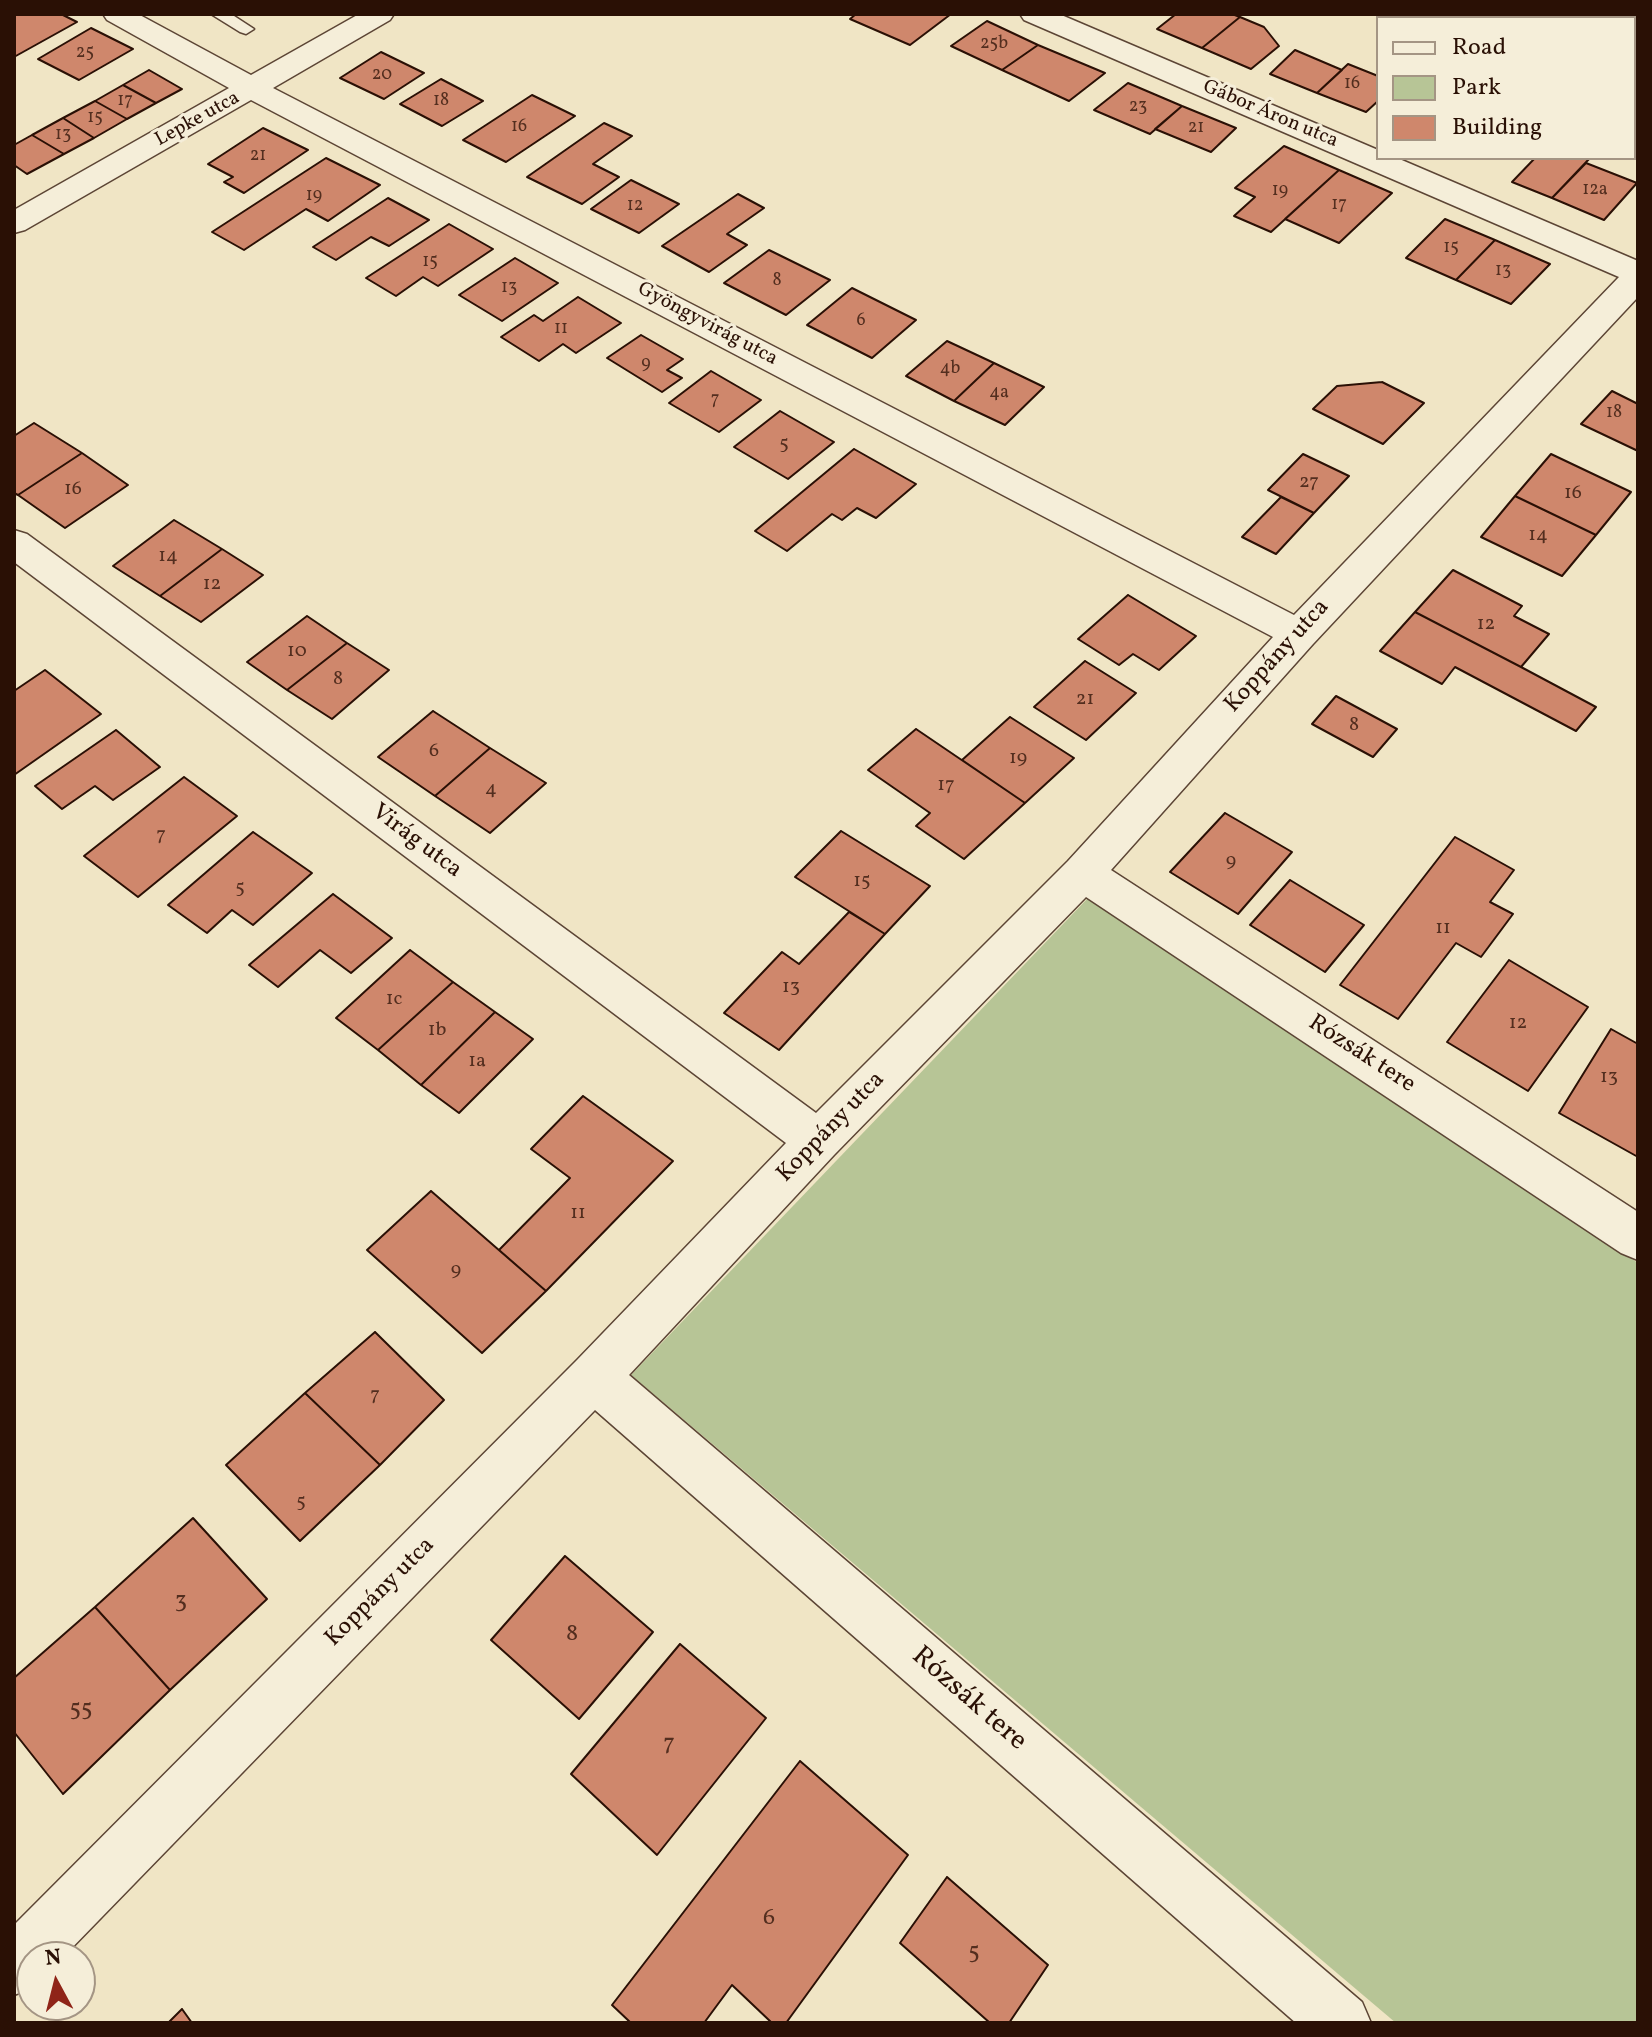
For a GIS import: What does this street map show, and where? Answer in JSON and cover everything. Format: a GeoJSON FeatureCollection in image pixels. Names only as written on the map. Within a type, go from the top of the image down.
{"type":"FeatureCollection","features":[{"type":"Feature","properties":{"kind":"street","name":"Gyöngyvirág utca"},"geometry":{"type":"LineString","coordinates":[[117,14],[253,89],[1299,634]]}},
{"type":"Feature","properties":{"kind":"street","name":"Gábor Áron utca"},"geometry":{"type":"LineString","coordinates":[[1034,14],[1638,275]]}},
{"type":"Feature","properties":{"kind":"street","name":"Lepke utca"},"geometry":{"type":"LineString","coordinates":[[14,223],[253,89],[376,15]]}},
{"type":"Feature","properties":{"kind":"street","name":"Koppány utca"},"geometry":{"type":"LineString","coordinates":[[31,1941],[594,1377],[818,1141],[1083,873],[1299,634],[1638,275]]}},
{"type":"Feature","properties":{"kind":"street","name":"Virág utca"},"geometry":{"type":"LineString","coordinates":[[14,543],[818,1141]]}},
{"type":"Feature","properties":{"kind":"street","name":"Rózsák tere"},"geometry":{"type":"LineString","coordinates":[[1083,873],[1638,1238]]}},
{"type":"Feature","properties":{"kind":"street","name":"Rózsák tere"},"geometry":{"type":"LineString","coordinates":[[594,1377],[1341,2023]]}},
{"type":"Feature","properties":{"kind":"lane"},"geometry":{"type":"LineString","coordinates":[[219,14],[246,29]]}},
{"type":"Feature","properties":{"kind":"green space"},"geometry":{"type":"Polygon","coordinates":[[[1089,897],[1638,1263],[1638,2023],[1396,2023],[631,1375],[1089,897]]]}},
{"type":"Feature","properties":{"kind":"building"},"geometry":{"type":"Polygon","coordinates":[[[61,14],[77,22],[14,57],[14,15],[61,14]]]}},
{"type":"Feature","properties":{"kind":"building"},"geometry":{"type":"Polygon","coordinates":[[[856,14],[951,14],[910,45],[850,19],[856,14]]]}},
{"type":"Feature","properties":{"kind":"building"},"geometry":{"type":"Polygon","coordinates":[[[1176,14],[1232,14],[1240,17],[1202,48],[1157,29],[1176,14]]]}},
{"type":"Feature","properties":{"kind":"building"},"geometry":{"type":"Polygon","coordinates":[[[1240,17],[1264,27],[1279,46],[1251,69],[1202,48],[1240,17]]]}},
{"type":"Feature","properties":{"kind":"building"},"geometry":{"type":"Polygon","coordinates":[[[987,21],[1038,45],[1002,70],[951,46],[987,21]]]}},
{"type":"Feature","properties":{"kind":"building"},"geometry":{"type":"Polygon","coordinates":[[[91,28],[133,49],[79,80],[38,59],[91,28]]]}},
{"type":"Feature","properties":{"kind":"building"},"geometry":{"type":"Polygon","coordinates":[[[1038,45],[1105,73],[1069,101],[1002,70],[1038,45]]]}},
{"type":"Feature","properties":{"kind":"building"},"geometry":{"type":"Polygon","coordinates":[[[1295,50],[1342,70],[1317,93],[1270,74],[1295,50]]]}},
{"type":"Feature","properties":{"kind":"building"},"geometry":{"type":"Polygon","coordinates":[[[381,52],[424,73],[384,99],[340,78],[381,52]]]}},
{"type":"Feature","properties":{"kind":"building"},"geometry":{"type":"Polygon","coordinates":[[[1348,64],[1376,75],[1376,103],[1366,112],[1317,93],[1348,64]]]}},
{"type":"Feature","properties":{"kind":"building"},"geometry":{"type":"Polygon","coordinates":[[[149,70],[182,89],[156,103],[123,85],[149,70]]]}},
{"type":"Feature","properties":{"kind":"building"},"geometry":{"type":"Polygon","coordinates":[[[441,79],[483,101],[442,126],[400,104],[441,79]]]}},
{"type":"Feature","properties":{"kind":"building"},"geometry":{"type":"Polygon","coordinates":[[[1128,83],[1182,106],[1150,134],[1094,110],[1128,83]]]}},
{"type":"Feature","properties":{"kind":"building"},"geometry":{"type":"Polygon","coordinates":[[[123,85],[156,103],[127,119],[95,101],[123,85]]]}},
{"type":"Feature","properties":{"kind":"building"},"geometry":{"type":"Polygon","coordinates":[[[532,95],[575,116],[506,162],[463,140],[532,95]]]}},
{"type":"Feature","properties":{"kind":"building"},"geometry":{"type":"Polygon","coordinates":[[[95,101],[127,119],[94,138],[63,118],[95,101]]]}},
{"type":"Feature","properties":{"kind":"building"},"geometry":{"type":"Polygon","coordinates":[[[1182,106],[1236,128],[1211,152],[1155,129],[1182,106]]]}},
{"type":"Feature","properties":{"kind":"building"},"geometry":{"type":"Polygon","coordinates":[[[63,118],[94,138],[64,154],[32,135],[63,118]]]}},
{"type":"Feature","properties":{"kind":"building"},"geometry":{"type":"Polygon","coordinates":[[[604,123],[632,136],[593,164],[619,177],[582,204],[527,177],[604,123]]]}},
{"type":"Feature","properties":{"kind":"building"},"geometry":{"type":"Polygon","coordinates":[[[263,128],[308,150],[244,193],[224,182],[233,177],[208,164],[263,128]]]}},
{"type":"Feature","properties":{"kind":"building"},"geometry":{"type":"Polygon","coordinates":[[[32,135],[64,154],[27,174],[14,165],[14,145],[32,135]]]}},
{"type":"Feature","properties":{"kind":"building"},"geometry":{"type":"Polygon","coordinates":[[[1284,146],[1339,170],[1271,232],[1234,216],[1255,197],[1235,188],[1284,146]]]}},
{"type":"Feature","properties":{"kind":"building"},"geometry":{"type":"Polygon","coordinates":[[[326,158],[380,185],[328,221],[306,209],[244,250],[212,232],[326,158]]]}},
{"type":"Feature","properties":{"kind":"building"},"geometry":{"type":"Polygon","coordinates":[[[1533,160],[1588,160],[1552,198],[1512,182],[1533,160]]]}},
{"type":"Feature","properties":{"kind":"building"},"geometry":{"type":"Polygon","coordinates":[[[1586,163],[1637,183],[1604,220],[1552,198],[1586,163]]]}},
{"type":"Feature","properties":{"kind":"building"},"geometry":{"type":"Polygon","coordinates":[[[1339,170],[1392,193],[1339,243],[1285,219],[1339,170]]]}},
{"type":"Feature","properties":{"kind":"building"},"geometry":{"type":"Polygon","coordinates":[[[631,180],[679,204],[639,233],[591,209],[631,180]]]}},
{"type":"Feature","properties":{"kind":"building"},"geometry":{"type":"Polygon","coordinates":[[[738,194],[764,208],[727,234],[747,245],[709,272],[662,246],[738,194]]]}},
{"type":"Feature","properties":{"kind":"building"},"geometry":{"type":"Polygon","coordinates":[[[388,198],[429,220],[389,246],[371,237],[336,260],[313,247],[388,198]]]}},
{"type":"Feature","properties":{"kind":"building"},"geometry":{"type":"Polygon","coordinates":[[[1445,219],[1495,240],[1456,280],[1406,258],[1445,219]]]}},
{"type":"Feature","properties":{"kind":"building"},"geometry":{"type":"Polygon","coordinates":[[[449,224],[493,249],[438,286],[423,277],[396,296],[366,278],[449,224]]]}},
{"type":"Feature","properties":{"kind":"building"},"geometry":{"type":"Polygon","coordinates":[[[1495,240],[1550,264],[1511,304],[1456,280],[1495,240]]]}},
{"type":"Feature","properties":{"kind":"building"},"geometry":{"type":"Polygon","coordinates":[[[769,250],[830,280],[786,315],[724,283],[769,250]]]}},
{"type":"Feature","properties":{"kind":"building"},"geometry":{"type":"Polygon","coordinates":[[[515,258],[558,283],[502,321],[459,295],[515,258]]]}},
{"type":"Feature","properties":{"kind":"building"},"geometry":{"type":"Polygon","coordinates":[[[852,288],[916,320],[872,358],[807,325],[852,288]]]}},
{"type":"Feature","properties":{"kind":"building"},"geometry":{"type":"Polygon","coordinates":[[[578,297],[621,323],[576,353],[563,344],[539,361],[501,337],[534,315],[543,321],[578,297]]]}},
{"type":"Feature","properties":{"kind":"building"},"geometry":{"type":"Polygon","coordinates":[[[641,335],[683,359],[667,370],[682,378],[662,392],[607,358],[641,335]]]}},
{"type":"Feature","properties":{"kind":"building"},"geometry":{"type":"Polygon","coordinates":[[[947,341],[994,363],[954,401],[906,376],[947,341]]]}},
{"type":"Feature","properties":{"kind":"building"},"geometry":{"type":"Polygon","coordinates":[[[994,363],[1044,387],[1005,425],[954,401],[994,363]]]}},
{"type":"Feature","properties":{"kind":"building"},"geometry":{"type":"Polygon","coordinates":[[[711,371],[761,400],[719,432],[669,403],[711,371]]]}},
{"type":"Feature","properties":{"kind":"building"},"geometry":{"type":"Polygon","coordinates":[[[1382,382],[1424,403],[1383,444],[1313,409],[1337,386],[1382,382]]]}},
{"type":"Feature","properties":{"kind":"building"},"geometry":{"type":"Polygon","coordinates":[[[1612,391],[1638,404],[1638,451],[1581,424],[1612,391]]]}},
{"type":"Feature","properties":{"kind":"building"},"geometry":{"type":"Polygon","coordinates":[[[780,411],[834,442],[788,479],[734,447],[780,411]]]}},
{"type":"Feature","properties":{"kind":"building"},"geometry":{"type":"Polygon","coordinates":[[[34,423],[82,453],[18,495],[14,493],[14,436],[34,423]]]}},
{"type":"Feature","properties":{"kind":"building"},"geometry":{"type":"Polygon","coordinates":[[[854,449],[916,484],[876,518],[857,508],[842,520],[832,514],[787,551],[755,531],[854,449]]]}},
{"type":"Feature","properties":{"kind":"building"},"geometry":{"type":"Polygon","coordinates":[[[82,453],[128,485],[65,528],[18,495],[82,453]]]}},
{"type":"Feature","properties":{"kind":"building"},"geometry":{"type":"Polygon","coordinates":[[[1303,454],[1349,476],[1314,513],[1268,490],[1303,454]]]}},
{"type":"Feature","properties":{"kind":"building"},"geometry":{"type":"Polygon","coordinates":[[[1551,454],[1631,492],[1596,535],[1515,496],[1551,454]]]}},
{"type":"Feature","properties":{"kind":"building"},"geometry":{"type":"Polygon","coordinates":[[[1515,496],[1596,535],[1562,576],[1481,537],[1515,496]]]}},
{"type":"Feature","properties":{"kind":"building"},"geometry":{"type":"Polygon","coordinates":[[[1281,497],[1314,513],[1276,554],[1242,537],[1281,497]]]}},
{"type":"Feature","properties":{"kind":"building"},"geometry":{"type":"Polygon","coordinates":[[[174,520],[222,549],[160,596],[113,566],[174,520]]]}},
{"type":"Feature","properties":{"kind":"building"},"geometry":{"type":"Polygon","coordinates":[[[222,549],[263,575],[201,622],[160,596],[222,549]]]}},
{"type":"Feature","properties":{"kind":"building"},"geometry":{"type":"Polygon","coordinates":[[[1453,570],[1522,606],[1514,616],[1549,634],[1521,667],[1415,612],[1453,570]]]}},
{"type":"Feature","properties":{"kind":"building"},"geometry":{"type":"Polygon","coordinates":[[[1128,595],[1196,636],[1159,670],[1133,654],[1119,665],[1078,639],[1128,595]]]}},
{"type":"Feature","properties":{"kind":"building"},"geometry":{"type":"Polygon","coordinates":[[[1415,612],[1596,707],[1576,731],[1455,667],[1442,684],[1380,651],[1415,612]]]}},
{"type":"Feature","properties":{"kind":"building"},"geometry":{"type":"Polygon","coordinates":[[[307,616],[347,643],[287,690],[247,662],[307,616]]]}},
{"type":"Feature","properties":{"kind":"building"},"geometry":{"type":"Polygon","coordinates":[[[347,643],[389,670],[332,719],[287,690],[347,643]]]}},
{"type":"Feature","properties":{"kind":"building"},"geometry":{"type":"Polygon","coordinates":[[[1085,661],[1136,693],[1086,740],[1034,707],[1085,661]]]}},
{"type":"Feature","properties":{"kind":"building"},"geometry":{"type":"Polygon","coordinates":[[[45,670],[101,714],[14,775],[14,691],[45,670]]]}},
{"type":"Feature","properties":{"kind":"building"},"geometry":{"type":"Polygon","coordinates":[[[1336,696],[1397,729],[1373,757],[1312,724],[1336,696]]]}},
{"type":"Feature","properties":{"kind":"building"},"geometry":{"type":"Polygon","coordinates":[[[433,711],[490,748],[435,796],[378,757],[433,711]]]}},
{"type":"Feature","properties":{"kind":"building"},"geometry":{"type":"Polygon","coordinates":[[[1010,717],[1074,758],[1025,803],[962,760],[1010,717]]]}},
{"type":"Feature","properties":{"kind":"building"},"geometry":{"type":"Polygon","coordinates":[[[916,729],[1025,803],[964,859],[916,826],[930,813],[868,770],[916,729]]]}},
{"type":"Feature","properties":{"kind":"building"},"geometry":{"type":"Polygon","coordinates":[[[116,730],[160,767],[113,800],[95,786],[62,809],[35,786],[116,730]]]}},
{"type":"Feature","properties":{"kind":"building"},"geometry":{"type":"Polygon","coordinates":[[[490,748],[546,783],[490,833],[435,796],[490,748]]]}},
{"type":"Feature","properties":{"kind":"building"},"geometry":{"type":"Polygon","coordinates":[[[184,777],[237,816],[138,897],[84,856],[184,777]]]}},
{"type":"Feature","properties":{"kind":"building"},"geometry":{"type":"Polygon","coordinates":[[[1225,813],[1292,852],[1238,914],[1170,872],[1225,813]]]}},
{"type":"Feature","properties":{"kind":"building"},"geometry":{"type":"Polygon","coordinates":[[[841,831],[930,886],[885,934],[795,877],[841,831]]]}},
{"type":"Feature","properties":{"kind":"building"},"geometry":{"type":"Polygon","coordinates":[[[253,832],[312,873],[253,925],[232,910],[207,933],[168,905],[253,832]]]}},
{"type":"Feature","properties":{"kind":"building"},"geometry":{"type":"Polygon","coordinates":[[[1455,837],[1514,870],[1490,902],[1513,914],[1481,957],[1456,943],[1398,1019],[1340,985],[1455,837]]]}},
{"type":"Feature","properties":{"kind":"building"},"geometry":{"type":"Polygon","coordinates":[[[1290,880],[1364,925],[1325,972],[1250,925],[1290,880]]]}},
{"type":"Feature","properties":{"kind":"building"},"geometry":{"type":"Polygon","coordinates":[[[333,894],[392,938],[351,973],[320,950],[278,987],[249,965],[333,894]]]}},
{"type":"Feature","properties":{"kind":"building"},"geometry":{"type":"Polygon","coordinates":[[[849,912],[885,934],[779,1050],[724,1013],[782,952],[799,964],[849,912]]]}},
{"type":"Feature","properties":{"kind":"building"},"geometry":{"type":"Polygon","coordinates":[[[410,950],[453,982],[378,1050],[336,1018],[410,950]]]}},
{"type":"Feature","properties":{"kind":"building"},"geometry":{"type":"Polygon","coordinates":[[[1509,960],[1588,1007],[1528,1091],[1447,1042],[1509,960]]]}},
{"type":"Feature","properties":{"kind":"building"},"geometry":{"type":"Polygon","coordinates":[[[453,982],[495,1012],[421,1085],[378,1050],[453,982]]]}},
{"type":"Feature","properties":{"kind":"building"},"geometry":{"type":"Polygon","coordinates":[[[495,1012],[533,1039],[459,1113],[421,1085],[495,1012]]]}},
{"type":"Feature","properties":{"kind":"building"},"geometry":{"type":"Polygon","coordinates":[[[1611,1029],[1638,1044],[1638,1157],[1559,1113],[1611,1029]]]}},
{"type":"Feature","properties":{"kind":"building"},"geometry":{"type":"Polygon","coordinates":[[[583,1096],[673,1161],[546,1291],[499,1250],[570,1178],[531,1149],[583,1096]]]}},
{"type":"Feature","properties":{"kind":"building"},"geometry":{"type":"Polygon","coordinates":[[[431,1191],[546,1291],[482,1353],[367,1250],[431,1191]]]}},
{"type":"Feature","properties":{"kind":"building"},"geometry":{"type":"Polygon","coordinates":[[[375,1332],[444,1400],[380,1465],[305,1393],[375,1332]]]}},
{"type":"Feature","properties":{"kind":"building"},"geometry":{"type":"Polygon","coordinates":[[[305,1393],[380,1465],[300,1541],[226,1465],[305,1393]]]}},
{"type":"Feature","properties":{"kind":"building"},"geometry":{"type":"Polygon","coordinates":[[[193,1518],[267,1599],[170,1690],[95,1607],[193,1518]]]}},
{"type":"Feature","properties":{"kind":"building"},"geometry":{"type":"Polygon","coordinates":[[[565,1556],[653,1632],[579,1719],[491,1640],[565,1556]]]}},
{"type":"Feature","properties":{"kind":"building"},"geometry":{"type":"Polygon","coordinates":[[[95,1607],[170,1690],[63,1794],[14,1732],[14,1678],[95,1607]]]}},
{"type":"Feature","properties":{"kind":"building"},"geometry":{"type":"Polygon","coordinates":[[[680,1644],[766,1718],[657,1855],[571,1774],[680,1644]]]}},
{"type":"Feature","properties":{"kind":"building"},"geometry":{"type":"Polygon","coordinates":[[[800,1761],[908,1855],[786,2023],[772,2023],[732,1985],[704,2023],[631,2023],[612,2005],[800,1761]]]}},
{"type":"Feature","properties":{"kind":"building"},"geometry":{"type":"Polygon","coordinates":[[[947,1877],[1048,1965],[1009,2023],[990,2023],[900,1943],[947,1877]]]}},
{"type":"Feature","properties":{"kind":"building"},"geometry":{"type":"Polygon","coordinates":[[[182,2009],[192,2023],[168,2023],[182,2009]]]}}]}
